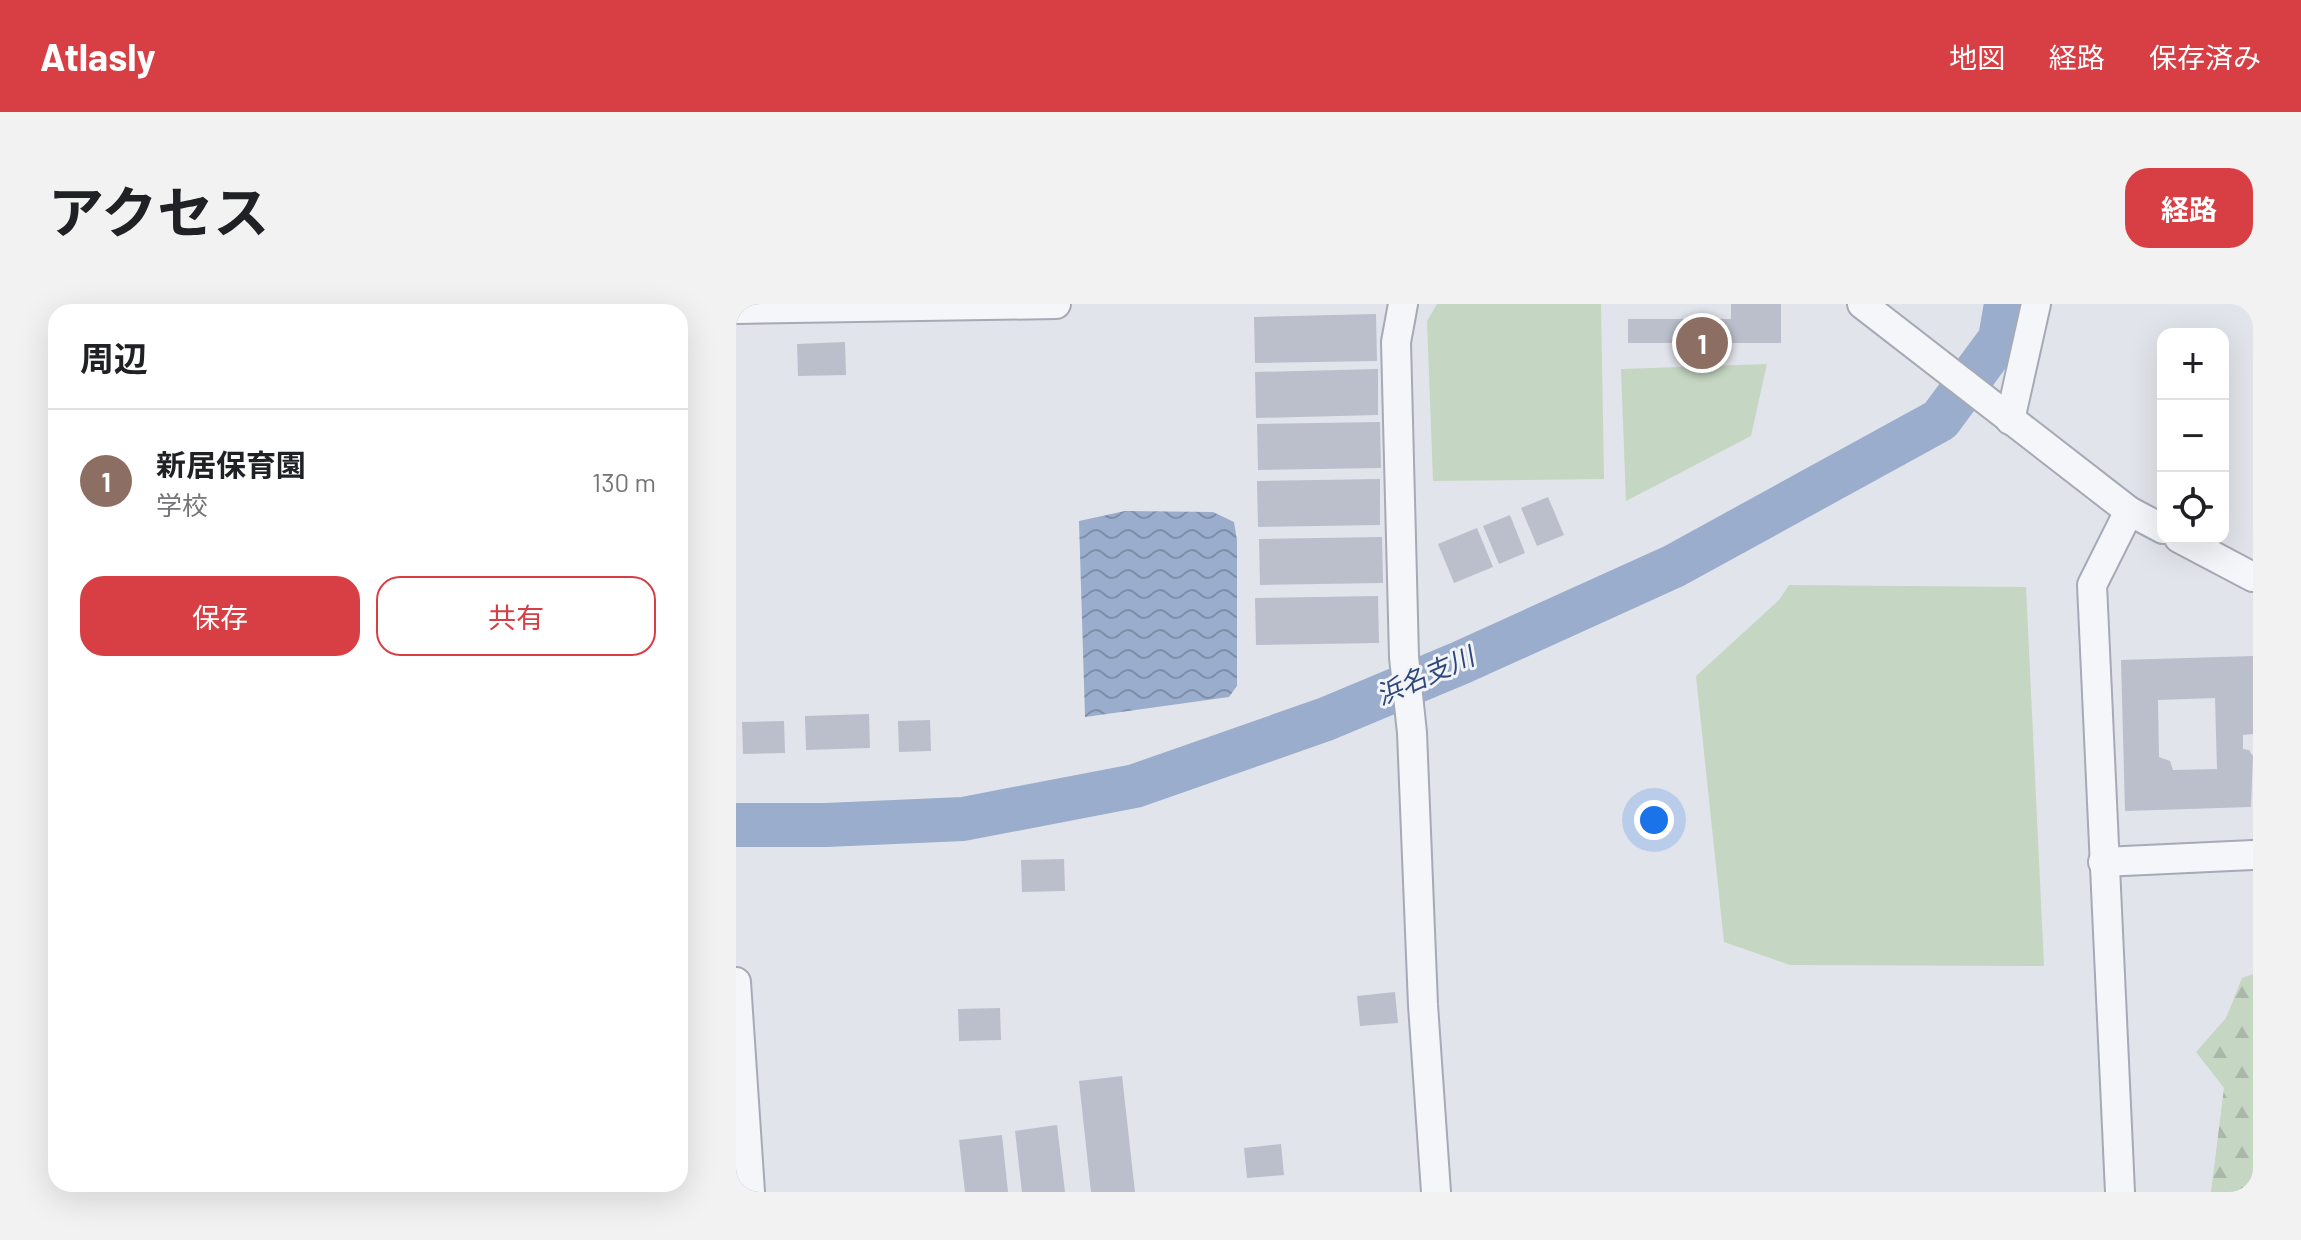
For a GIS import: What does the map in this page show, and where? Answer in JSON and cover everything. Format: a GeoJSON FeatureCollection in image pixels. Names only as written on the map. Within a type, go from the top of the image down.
{"type":"FeatureCollection","features":[{"type":"Feature","properties":{"kind":"street"},"geometry":{"type":"LineString","coordinates":[[736,309],[1056,304]]}},
{"type":"Feature","properties":{"kind":"street"},"geometry":{"type":"LineString","coordinates":[[1403,304],[1396,342],[1404,657],[1412,733],[1423,1005],[1436,1192]]}},
{"type":"Feature","properties":{"kind":"street"},"geometry":{"type":"LineString","coordinates":[[1862,304],[2129,511],[2157,526]]}},
{"type":"Feature","properties":{"kind":"street"},"geometry":{"type":"LineString","coordinates":[[2010,420],[2036,304]]}},
{"type":"Feature","properties":{"kind":"street"},"geometry":{"type":"LineString","coordinates":[[2120,1192],[2092,585],[2129,511]]}},
{"type":"Feature","properties":{"kind":"street"},"geometry":{"type":"LineString","coordinates":[[2190,544],[2253,577]]}},
{"type":"Feature","properties":{"kind":"street"},"geometry":{"type":"LineString","coordinates":[[2103,862],[2253,855]]}},
{"type":"Feature","properties":{"kind":"street"},"geometry":{"type":"LineString","coordinates":[[736,982],[750,1192]]}},
{"type":"Feature","properties":{"kind":"green space"},"geometry":{"type":"Polygon","coordinates":[[[1437,304],[1601,304],[1604,479],[1433,481],[1427,321],[1437,304]]]}},
{"type":"Feature","properties":{"kind":"green space"},"geometry":{"type":"Polygon","coordinates":[[[1767,364],[1751,436],[1626,501],[1621,369],[1767,364]]]}},
{"type":"Feature","properties":{"kind":"green space"},"geometry":{"type":"Polygon","coordinates":[[[1789,585],[2026,587],[2044,966],[1790,965],[1724,942],[1696,676],[1779,600],[1789,585]]]}},
{"type":"Feature","properties":{"kind":"green space"},"geometry":{"type":"Polygon","coordinates":[[[2253,974],[2253,1192],[2211,1192],[2224,1088],[2196,1052],[2226,1018],[2242,978],[2253,974]]]}},
{"type":"Feature","properties":{"kind":"water"},"geometry":{"type":"Polygon","coordinates":[[[1125,511],[1213,512],[1234,522],[1237,540],[1237,686],[1229,697],[1085,717],[1079,521],[1125,511]]]}},
{"type":"Feature","properties":{"kind":"building"},"geometry":{"type":"Polygon","coordinates":[[[1731,304],[1781,304],[1781,343],[1628,343],[1628,319],[1731,319],[1731,304]]]}},
{"type":"Feature","properties":{"kind":"building"},"geometry":{"type":"Polygon","coordinates":[[[1376,314],[1377,361],[1255,363],[1254,317],[1376,314]]]}},
{"type":"Feature","properties":{"kind":"building"},"geometry":{"type":"Polygon","coordinates":[[[845,342],[846,375],[798,376],[797,344],[845,342]]]}},
{"type":"Feature","properties":{"kind":"building"},"geometry":{"type":"Polygon","coordinates":[[[1378,369],[1378,415],[1256,418],[1255,372],[1378,369]]]}},
{"type":"Feature","properties":{"kind":"building"},"geometry":{"type":"Polygon","coordinates":[[[1380,422],[1381,468],[1258,470],[1257,424],[1380,422]]]}},
{"type":"Feature","properties":{"kind":"building"},"geometry":{"type":"Polygon","coordinates":[[[1380,479],[1380,525],[1258,527],[1257,481],[1380,479]]]}},
{"type":"Feature","properties":{"kind":"building"},"geometry":{"type":"Polygon","coordinates":[[[1548,497],[1564,535],[1537,546],[1521,508],[1548,497]]]}},
{"type":"Feature","properties":{"kind":"building"},"geometry":{"type":"Polygon","coordinates":[[[1510,515],[1525,553],[1499,564],[1483,526],[1510,515]]]}},
{"type":"Feature","properties":{"kind":"building"},"geometry":{"type":"Polygon","coordinates":[[[1477,528],[1493,567],[1454,583],[1438,544],[1477,528]]]}},
{"type":"Feature","properties":{"kind":"building"},"geometry":{"type":"Polygon","coordinates":[[[1382,537],[1383,583],[1260,585],[1259,539],[1382,537]]]}},
{"type":"Feature","properties":{"kind":"building"},"geometry":{"type":"Polygon","coordinates":[[[1378,596],[1379,643],[1256,645],[1255,598],[1378,596]]]}},
{"type":"Feature","properties":{"kind":"building"},"geometry":{"type":"Polygon","coordinates":[[[2253,656],[2253,734],[2243,735],[2243,749],[2249,750],[2253,756],[2251,807],[2125,811],[2121,660],[2253,656]],[[2215,698],[2158,700],[2159,757],[2170,761],[2173,770],[2217,769],[2215,698]]]}},
{"type":"Feature","properties":{"kind":"building"},"geometry":{"type":"Polygon","coordinates":[[[869,714],[870,748],[806,750],[805,716],[869,714]]]}},
{"type":"Feature","properties":{"kind":"building"},"geometry":{"type":"Polygon","coordinates":[[[930,720],[931,751],[899,752],[898,721],[930,720]]]}},
{"type":"Feature","properties":{"kind":"building"},"geometry":{"type":"Polygon","coordinates":[[[784,721],[785,753],[743,754],[742,722],[784,721]]]}},
{"type":"Feature","properties":{"kind":"building"},"geometry":{"type":"Polygon","coordinates":[[[1064,859],[1065,891],[1022,892],[1021,860],[1064,859]]]}},
{"type":"Feature","properties":{"kind":"building"},"geometry":{"type":"Polygon","coordinates":[[[1395,992],[1398,1023],[1360,1026],[1357,996],[1395,992]]]}},
{"type":"Feature","properties":{"kind":"building"},"geometry":{"type":"Polygon","coordinates":[[[1000,1008],[1001,1040],[959,1041],[958,1009],[1000,1008]]]}},
{"type":"Feature","properties":{"kind":"building"},"geometry":{"type":"Polygon","coordinates":[[[1122,1076],[1135,1192],[1091,1192],[1079,1081],[1122,1076]]]}},
{"type":"Feature","properties":{"kind":"building"},"geometry":{"type":"Polygon","coordinates":[[[1057,1125],[1065,1192],[1022,1192],[1015,1131],[1057,1125]]]}},
{"type":"Feature","properties":{"kind":"building"},"geometry":{"type":"Polygon","coordinates":[[[1002,1135],[1008,1192],[965,1192],[959,1140],[1002,1135]]]}},
{"type":"Feature","properties":{"kind":"building"},"geometry":{"type":"Polygon","coordinates":[[[1281,1144],[1284,1175],[1247,1178],[1244,1148],[1281,1144]]]}},
{"type":"Feature","properties":{"kind":"waterway","name":"浜名支川"},"geometry":{"type":"LineString","coordinates":[[736,825],[963,819],[1135,786],[1326,719],[1460,663],[1674,566],[1940,420],[2000,339],[2006,304]]}},
{"type":"Feature","properties":{"kind":"place","name":"新居保育園"},"geometry":{"type":"Point","coordinates":[1702,343]}}]}
